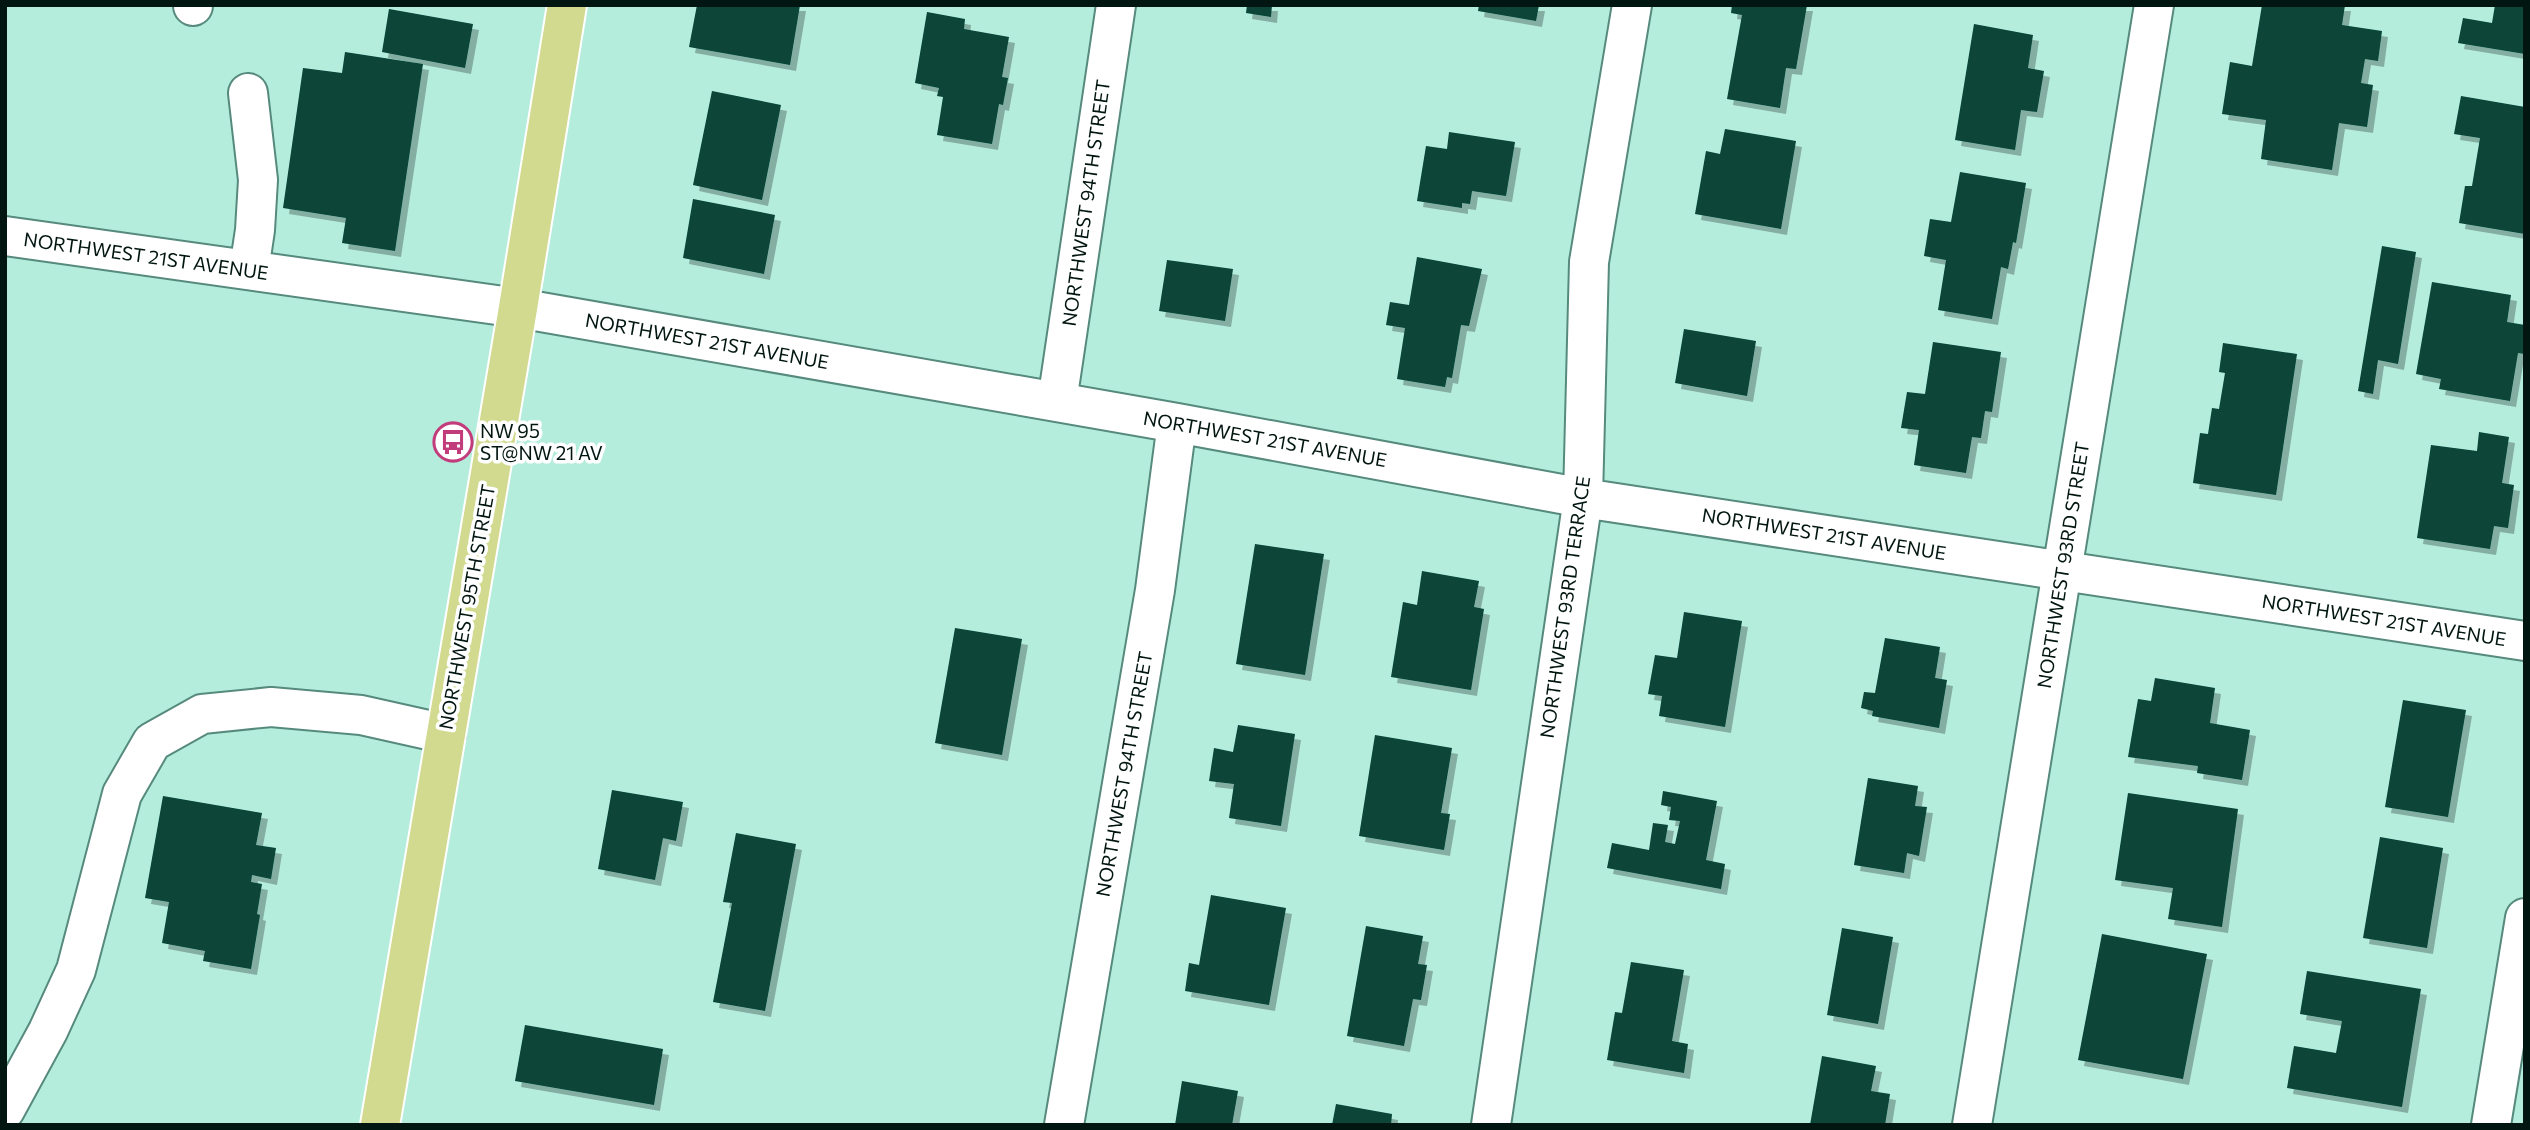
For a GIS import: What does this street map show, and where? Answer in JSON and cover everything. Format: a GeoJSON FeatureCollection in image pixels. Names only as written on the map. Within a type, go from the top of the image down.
{"type":"FeatureCollection","features":[{"type":"Feature","properties":{"kind":"main road","name":"NORTHWEST 95TH STREET"},"geometry":{"type":"LineString","coordinates":[[380,1125],[567,5]]}},
{"type":"Feature","properties":{"kind":"street","name":"NORTHWEST 94TH STREET"},"geometry":{"type":"LineString","coordinates":[[1057,402],[1116,5]]}},
{"type":"Feature","properties":{"kind":"street","name":"NORTHWEST 93RD TERRACE"},"geometry":{"type":"LineString","coordinates":[[1491,1125],[1583,498],[1590,262],[1632,5]]}},
{"type":"Feature","properties":{"kind":"street","name":"NORTHWEST 93RD STREET"},"geometry":{"type":"LineString","coordinates":[[1972,1125],[2154,5]]}},
{"type":"Feature","properties":{"kind":"street"},"geometry":{"type":"LineString","coordinates":[[248,93],[258,180],[249,270]]}},
{"type":"Feature","properties":{"kind":"street","name":"NORTHWEST 21ST AVENUE"},"geometry":{"type":"LineString","coordinates":[[5,236],[518,308],[1177,423],[1583,498],[2525,642]]}},
{"type":"Feature","properties":{"kind":"street","name":"NORTHWEST 94TH STREET"},"geometry":{"type":"LineString","coordinates":[[1064,1125],[1155,590],[1177,423]]}},
{"type":"Feature","properties":{"kind":"street"},"geometry":{"type":"LineString","coordinates":[[5,1110],[48,1031],[76,970],[122,794],[152,742],[202,714],[271,707],[361,715],[446,734]]}},
{"type":"Feature","properties":{"kind":"street"},"geometry":{"type":"LineString","coordinates":[[2491,1125],[2525,918]]}},
{"type":"Feature","properties":{"kind":"building"},"geometry":{"type":"Polygon","coordinates":[[[697,5],[800,5],[790,65],[689,47],[697,5]]]}},
{"type":"Feature","properties":{"kind":"building"},"geometry":{"type":"Polygon","coordinates":[[[1247,5],[1272,5],[1271,17],[1246,13],[1247,5]]]}},
{"type":"Feature","properties":{"kind":"building"},"geometry":{"type":"Polygon","coordinates":[[[1479,5],[1539,5],[1536,21],[1478,11],[1479,5]]]}},
{"type":"Feature","properties":{"kind":"building"},"geometry":{"type":"Polygon","coordinates":[[[1732,5],[1807,5],[1796,69],[1786,68],[1780,108],[1727,99],[1742,15],[1731,13],[1732,5]]]}},
{"type":"Feature","properties":{"kind":"building"},"geometry":{"type":"Polygon","coordinates":[[[2262,5],[2345,5],[2342,25],[2382,31],[2378,61],[2365,59],[2361,83],[2373,85],[2367,127],[2339,123],[2332,170],[2261,159],[2266,120],[2222,114],[2230,62],[2252,66],[2262,5]]]}},
{"type":"Feature","properties":{"kind":"building"},"geometry":{"type":"Polygon","coordinates":[[[2495,5],[2525,5],[2525,54],[2458,43],[2463,18],[2492,23],[2495,5]]]}},
{"type":"Feature","properties":{"kind":"building"},"geometry":{"type":"Polygon","coordinates":[[[389,9],[473,24],[465,68],[382,52],[389,9]]]}},
{"type":"Feature","properties":{"kind":"building"},"geometry":{"type":"Polygon","coordinates":[[[927,12],[965,19],[964,29],[1009,37],[1002,77],[1008,78],[1003,105],[999,104],[992,144],[937,135],[943,97],[937,96],[939,88],[915,83],[927,12]]]}},
{"type":"Feature","properties":{"kind":"building"},"geometry":{"type":"Polygon","coordinates":[[[1974,24],[2033,35],[2028,68],[2044,71],[2037,112],[2021,110],[2015,150],[1955,140],[1974,24]]]}},
{"type":"Feature","properties":{"kind":"building"},"geometry":{"type":"Polygon","coordinates":[[[345,52],[423,64],[395,251],[342,243],[346,218],[283,208],[303,68],[342,73],[345,52]]]}},
{"type":"Feature","properties":{"kind":"building"},"geometry":{"type":"Polygon","coordinates":[[[712,91],[781,105],[762,200],[693,185],[712,91]]]}},
{"type":"Feature","properties":{"kind":"building"},"geometry":{"type":"Polygon","coordinates":[[[2461,96],[2525,107],[2525,234],[2459,223],[2465,186],[2472,186],[2480,138],[2454,134],[2461,96]]]}},
{"type":"Feature","properties":{"kind":"building"},"geometry":{"type":"Polygon","coordinates":[[[1725,129],[1796,141],[1781,229],[1695,214],[1706,151],[1720,154],[1725,129]]]}},
{"type":"Feature","properties":{"kind":"building"},"geometry":{"type":"Polygon","coordinates":[[[1449,132],[1515,142],[1506,196],[1472,191],[1470,204],[1462,203],[1462,208],[1417,201],[1426,146],[1447,149],[1449,132]]]}},
{"type":"Feature","properties":{"kind":"building"},"geometry":{"type":"Polygon","coordinates":[[[1960,172],[2026,183],[2016,243],[2013,242],[2008,269],[2001,267],[1992,319],[1938,310],[1946,260],[1924,256],[1930,219],[1951,222],[1960,172]]]}},
{"type":"Feature","properties":{"kind":"building"},"geometry":{"type":"Polygon","coordinates":[[[693,199],[775,215],[764,274],[683,258],[693,199]]]}},
{"type":"Feature","properties":{"kind":"building"},"geometry":{"type":"Polygon","coordinates":[[[2382,246],[2416,252],[2398,364],[2378,360],[2373,394],[2358,391],[2382,246]]]}},
{"type":"Feature","properties":{"kind":"building"},"geometry":{"type":"Polygon","coordinates":[[[1417,257],[1482,269],[1469,326],[1461,325],[1452,378],[1447,377],[1445,387],[1397,379],[1405,328],[1386,325],[1390,302],[1409,305],[1417,257]]]}},
{"type":"Feature","properties":{"kind":"building"},"geometry":{"type":"Polygon","coordinates":[[[1167,260],[1233,269],[1225,321],[1159,311],[1167,260]]]}},
{"type":"Feature","properties":{"kind":"building"},"geometry":{"type":"Polygon","coordinates":[[[2432,282],[2511,295],[2507,322],[2525,325],[2525,354],[2518,353],[2510,401],[2439,389],[2441,379],[2416,374],[2432,282]]]}},
{"type":"Feature","properties":{"kind":"building"},"geometry":{"type":"Polygon","coordinates":[[[1684,329],[1756,341],[1747,396],[1675,383],[1684,329]]]}},
{"type":"Feature","properties":{"kind":"building"},"geometry":{"type":"Polygon","coordinates":[[[1933,342],[2001,352],[1992,412],[1985,411],[1981,438],[1972,437],[1966,473],[1914,465],[1919,430],[1901,428],[1907,392],[1925,394],[1933,342]]]}},
{"type":"Feature","properties":{"kind":"building"},"geometry":{"type":"Polygon","coordinates":[[[2223,343],[2297,354],[2276,495],[2193,483],[2200,433],[2208,434],[2212,408],[2219,409],[2225,373],[2219,372],[2223,343]]]}},
{"type":"Feature","properties":{"kind":"building"},"geometry":{"type":"Polygon","coordinates":[[[2479,432],[2509,437],[2502,483],[2514,485],[2508,528],[2494,526],[2490,549],[2417,538],[2431,445],[2477,451],[2479,432]]]}},
{"type":"Feature","properties":{"kind":"building"},"geometry":{"type":"Polygon","coordinates":[[[1255,544],[1324,554],[1305,675],[1236,664],[1255,544]]]}},
{"type":"Feature","properties":{"kind":"building"},"geometry":{"type":"Polygon","coordinates":[[[1422,571],[1479,581],[1474,607],[1484,609],[1471,690],[1391,677],[1403,602],[1417,605],[1422,571]]]}},
{"type":"Feature","properties":{"kind":"building"},"geometry":{"type":"Polygon","coordinates":[[[1684,612],[1742,621],[1725,727],[1659,716],[1662,696],[1648,694],[1655,655],[1677,658],[1684,612]]]}},
{"type":"Feature","properties":{"kind":"building"},"geometry":{"type":"Polygon","coordinates":[[[955,628],[1022,639],[1002,755],[935,743],[955,628]]]}},
{"type":"Feature","properties":{"kind":"building"},"geometry":{"type":"Polygon","coordinates":[[[1885,638],[1940,647],[1935,678],[1947,680],[1939,728],[1872,716],[1873,711],[1861,708],[1864,692],[1875,693],[1885,638]]]}},
{"type":"Feature","properties":{"kind":"building"},"geometry":{"type":"Polygon","coordinates":[[[2155,678],[2215,688],[2210,723],[2250,730],[2242,780],[2197,773],[2198,766],[2128,757],[2138,699],[2151,701],[2155,678]]]}},
{"type":"Feature","properties":{"kind":"building"},"geometry":{"type":"Polygon","coordinates":[[[2403,700],[2466,710],[2448,817],[2385,807],[2403,700]]]}},
{"type":"Feature","properties":{"kind":"building"},"geometry":{"type":"Polygon","coordinates":[[[1238,725],[1295,734],[1281,826],[1229,818],[1234,784],[1209,781],[1214,748],[1233,752],[1238,725]]]}},
{"type":"Feature","properties":{"kind":"building"},"geometry":{"type":"Polygon","coordinates":[[[1375,735],[1452,748],[1441,813],[1450,814],[1444,850],[1359,836],[1375,735]]]}},
{"type":"Feature","properties":{"kind":"building"},"geometry":{"type":"Polygon","coordinates":[[[1868,778],[1918,786],[1915,806],[1927,807],[1919,856],[1907,853],[1904,873],[1854,865],[1868,778]]]}},
{"type":"Feature","properties":{"kind":"building"},"geometry":{"type":"Polygon","coordinates":[[[612,790],[683,802],[676,841],[663,838],[655,880],[598,869],[612,790]]]}},
{"type":"Feature","properties":{"kind":"building"},"geometry":{"type":"Polygon","coordinates":[[[1663,791],[1717,801],[1706,860],[1725,864],[1721,889],[1607,868],[1612,843],[1649,850],[1653,823],[1668,825],[1665,842],[1675,844],[1680,821],[1669,820],[1671,807],[1661,805],[1663,791]]]}},
{"type":"Feature","properties":{"kind":"building"},"geometry":{"type":"Polygon","coordinates":[[[2128,793],[2238,809],[2222,927],[2168,919],[2173,888],[2115,880],[2128,793]]]}},
{"type":"Feature","properties":{"kind":"building"},"geometry":{"type":"Polygon","coordinates":[[[163,796],[262,813],[256,845],[276,848],[271,879],[252,875],[251,882],[262,884],[251,969],[203,961],[205,951],[162,943],[169,902],[145,898],[163,796]]]}},
{"type":"Feature","properties":{"kind":"building"},"geometry":{"type":"Polygon","coordinates":[[[736,833],[796,844],[765,1011],[713,1002],[732,903],[723,902],[736,833]]]}},
{"type":"Feature","properties":{"kind":"building"},"geometry":{"type":"Polygon","coordinates":[[[2380,837],[2443,848],[2427,948],[2363,938],[2380,837]]]}},
{"type":"Feature","properties":{"kind":"building"},"geometry":{"type":"Polygon","coordinates":[[[1211,895],[1286,908],[1269,1005],[1185,991],[1189,963],[1199,965],[1211,895]]]}},
{"type":"Feature","properties":{"kind":"building"},"geometry":{"type":"Polygon","coordinates":[[[1366,926],[1423,936],[1418,964],[1427,965],[1421,1000],[1413,999],[1404,1046],[1347,1036],[1366,926]]]}},
{"type":"Feature","properties":{"kind":"building"},"geometry":{"type":"Polygon","coordinates":[[[1842,928],[1893,937],[1878,1024],[1827,1015],[1842,928]]]}},
{"type":"Feature","properties":{"kind":"building"},"geometry":{"type":"Polygon","coordinates":[[[2102,934],[2207,954],[2183,1079],[2078,1060],[2102,934]]]}},
{"type":"Feature","properties":{"kind":"building"},"geometry":{"type":"Polygon","coordinates":[[[1631,962],[1684,970],[1672,1041],[1688,1044],[1684,1073],[1607,1060],[1615,1012],[1622,1013],[1631,962]]]}},
{"type":"Feature","properties":{"kind":"building"},"geometry":{"type":"Polygon","coordinates":[[[2307,971],[2421,989],[2402,1107],[2287,1088],[2294,1046],[2336,1053],[2342,1021],[2300,1014],[2307,971]]]}},
{"type":"Feature","properties":{"kind":"building"},"geometry":{"type":"Polygon","coordinates":[[[525,1025],[663,1049],[654,1105],[515,1081],[525,1025]]]}},
{"type":"Feature","properties":{"kind":"building"},"geometry":{"type":"Polygon","coordinates":[[[1822,1056],[1876,1066],[1871,1091],[1890,1094],[1885,1125],[1810,1125],[1822,1056]]]}},
{"type":"Feature","properties":{"kind":"building"},"geometry":{"type":"Polygon","coordinates":[[[1182,1081],[1238,1091],[1232,1125],[1175,1125],[1182,1081]]]}},
{"type":"Feature","properties":{"kind":"building"},"geometry":{"type":"Polygon","coordinates":[[[1336,1104],[1392,1114],[1391,1125],[1332,1125],[1336,1104]]]}},
{"type":"Feature","properties":{"kind":"place","name":"NW 95 ST@NW 21 AV"},"geometry":{"type":"Point","coordinates":[453,442]}}]}
